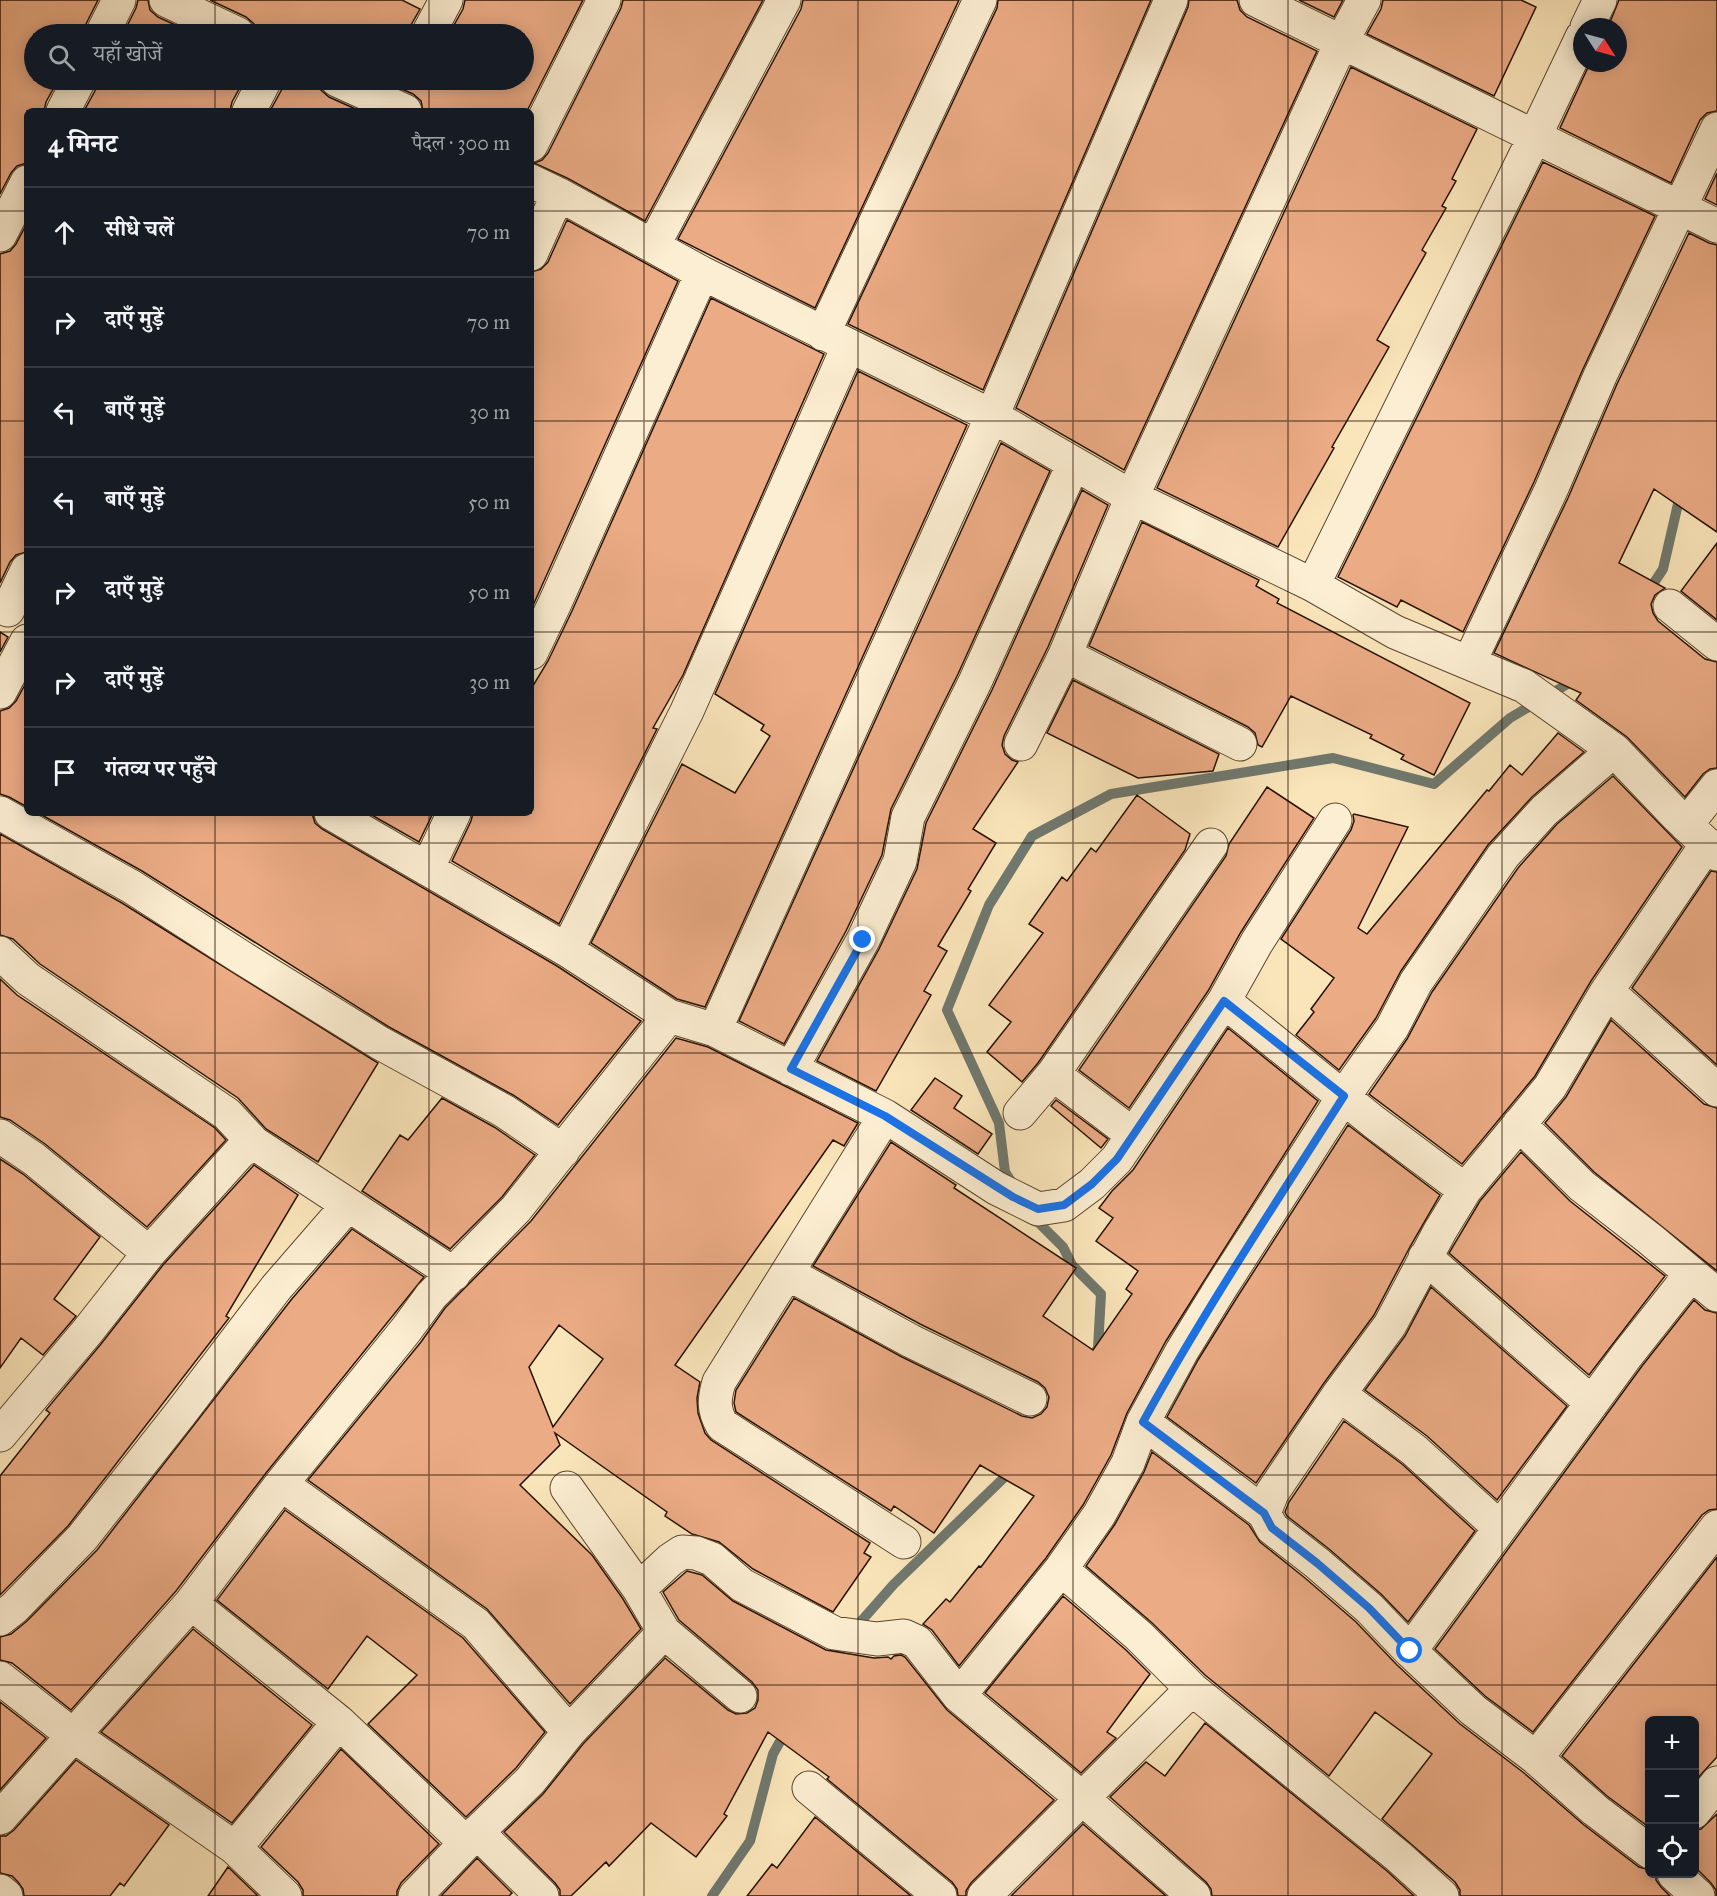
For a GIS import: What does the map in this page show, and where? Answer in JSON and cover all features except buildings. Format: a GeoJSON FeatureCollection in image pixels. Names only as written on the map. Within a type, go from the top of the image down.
{"type":"FeatureCollection","features":[{"type":"Feature","properties":{"kind":"street"},"geometry":{"type":"LineString","coordinates":[[107,24],[119,0]]}},
{"type":"Feature","properties":{"kind":"street"},"geometry":{"type":"LineString","coordinates":[[166,0],[227,19]]}},
{"type":"Feature","properties":{"kind":"street"},"geometry":{"type":"LineString","coordinates":[[433,24],[446,0]]}},
{"type":"Feature","properties":{"kind":"street"},"geometry":{"type":"LineString","coordinates":[[534,139],[604,0]]}},
{"type":"Feature","properties":{"kind":"street"},"geometry":{"type":"LineString","coordinates":[[653,246],[784,0]]}},
{"type":"Feature","properties":{"kind":"street"},"geometry":{"type":"LineString","coordinates":[[567,950],[687,711],[835,341],[980,0]]}},
{"type":"Feature","properties":{"kind":"street"},"geometry":{"type":"LineString","coordinates":[[716,1030],[992,416],[1172,0]]}},
{"type":"Feature","properties":{"kind":"street"},"geometry":{"type":"LineString","coordinates":[[1256,0],[1717,226]]}},
{"type":"Feature","properties":{"kind":"street"},"geometry":{"type":"LineString","coordinates":[[1021,744],[1065,655],[1132,497],[1342,41],[1364,0]]}},
{"type":"Feature","properties":{"kind":"street"},"geometry":{"type":"LineString","coordinates":[[1591,18],[1599,0]]}},
{"type":"Feature","properties":{"kind":"street"},"geometry":{"type":"LineString","coordinates":[[1313,585],[1573,56]]}},
{"type":"Feature","properties":{"kind":"street"},"geometry":{"type":"LineString","coordinates":[[65,108],[74,90]]}},
{"type":"Feature","properties":{"kind":"street"},"geometry":{"type":"LineString","coordinates":[[251,108],[260,90]]}},
{"type":"Feature","properties":{"kind":"street"},"geometry":{"type":"LineString","coordinates":[[373,90],[401,98]]}},
{"type":"Feature","properties":{"kind":"street"},"geometry":{"type":"LineString","coordinates":[[1469,663],[1551,490],[1600,376],[1717,129]]}},
{"type":"Feature","properties":{"kind":"street"},"geometry":{"type":"LineString","coordinates":[[0,235],[24,188]]}},
{"type":"Feature","properties":{"kind":"street"},"geometry":{"type":"LineString","coordinates":[[534,239],[544,188],[835,341],[992,416],[1073,465],[1132,497],[1313,585],[1395,632],[1524,686],[1614,750],[1703,841]]}},
{"type":"Feature","properties":{"kind":"street"},"geometry":{"type":"LineString","coordinates":[[534,647],[702,273]]}},
{"type":"Feature","properties":{"kind":"street"},"geometry":{"type":"LineString","coordinates":[[791,1069],[863,940],[900,861],[908,817],[975,682],[1073,465]]}},
{"type":"Feature","properties":{"kind":"street"},"geometry":{"type":"LineString","coordinates":[[12,613],[24,579]]}},
{"type":"Feature","properties":{"kind":"street"},"geometry":{"type":"LineString","coordinates":[[1670,606],[1717,644]]}},
{"type":"Feature","properties":{"kind":"street"},"geometry":{"type":"LineString","coordinates":[[0,692],[24,646]]}},
{"type":"Feature","properties":{"kind":"street"},"geometry":{"type":"LineString","coordinates":[[1065,655],[1240,744]]}},
{"type":"Feature","properties":{"kind":"street"},"geometry":{"type":"LineString","coordinates":[[959,1696],[1061,1569],[1099,1515],[1128,1463],[1143,1422],[1182,1351],[1220,1289],[1344,1096],[1392,1028],[1416,982],[1503,856],[1544,811],[1614,750]]}},
{"type":"Feature","properties":{"kind":"street"},"geometry":{"type":"LineString","coordinates":[[1264,1513],[1272,1493],[1389,1325],[1425,1257],[1465,1190],[1550,1087],[1607,991],[1703,841],[1717,786]]}},
{"type":"Feature","properties":{"kind":"street"},"geometry":{"type":"LineString","coordinates":[[0,813],[132,887],[380,1043],[504,1111],[563,1151]]}},
{"type":"Feature","properties":{"kind":"street"},"geometry":{"type":"LineString","coordinates":[[336,816],[567,950],[669,1016],[716,1030],[885,1116],[1013,1197],[1038,1209],[1064,1205],[1092,1184],[1117,1159],[1224,1001],[1257,942],[1335,820]]}},
{"type":"Feature","properties":{"kind":"street"},"geometry":{"type":"LineString","coordinates":[[427,869],[453,816]]}},
{"type":"Feature","properties":{"kind":"street"},"geometry":{"type":"LineString","coordinates":[[1020,1113],[1053,1074],[1211,846]]}},
{"type":"Feature","properties":{"kind":"street"},"geometry":{"type":"LineString","coordinates":[[0,953],[28,979],[227,1114],[254,1143],[454,1274]]}},
{"type":"Feature","properties":{"kind":"street"},"geometry":{"type":"LineString","coordinates":[[1607,991],[1717,1090]]}},
{"type":"Feature","properties":{"kind":"street"},"geometry":{"type":"LineString","coordinates":[[1224,1001],[1374,1122],[1465,1190]]}},
{"type":"Feature","properties":{"kind":"street"},"geometry":{"type":"LineString","coordinates":[[0,1818],[191,1603],[431,1296],[516,1209],[669,1016]]}},
{"type":"Feature","properties":{"kind":"street"},"geometry":{"type":"LineString","coordinates":[[1053,1074],[1132,1134]]}},
{"type":"Feature","properties":{"kind":"street"},"geometry":{"type":"LineString","coordinates":[[885,1116],[720,1382],[714,1396],[715,1413],[722,1425],[904,1542]]}},
{"type":"Feature","properties":{"kind":"street"},"geometry":{"type":"LineString","coordinates":[[1519,1124],[1582,1186],[1717,1295]]}},
{"type":"Feature","properties":{"kind":"street"},"geometry":{"type":"LineString","coordinates":[[0,1136],[34,1159],[149,1253]]}},
{"type":"Feature","properties":{"kind":"street"},"geometry":{"type":"LineString","coordinates":[[0,1435],[87,1332],[149,1253],[240,1152],[254,1143]]}},
{"type":"Feature","properties":{"kind":"street"},"geometry":{"type":"LineString","coordinates":[[0,1618],[14,1608],[82,1538],[276,1288],[348,1205]]}},
{"type":"Feature","properties":{"kind":"street"},"geometry":{"type":"LineString","coordinates":[[1425,1257],[1592,1403]]}},
{"type":"Feature","properties":{"kind":"street"},"geometry":{"type":"LineString","coordinates":[[787,1273],[912,1341],[1030,1399]]}},
{"type":"Feature","properties":{"kind":"street"},"geometry":{"type":"LineString","coordinates":[[1410,1651],[1592,1403],[1691,1274]]}},
{"type":"Feature","properties":{"kind":"street"},"geometry":{"type":"LineString","coordinates":[[1339,1394],[1414,1450],[1500,1528]]}},
{"type":"Feature","properties":{"kind":"street"},"geometry":{"type":"LineString","coordinates":[[1143,1422],[1264,1513],[1272,1528],[1369,1608],[1410,1651],[1473,1710],[1536,1758],[1595,1810],[1645,1848]]}},
{"type":"Feature","properties":{"kind":"street"},"geometry":{"type":"LineString","coordinates":[[282,1484],[476,1624],[568,1732]]}},
{"type":"Feature","properties":{"kind":"street"},"geometry":{"type":"LineString","coordinates":[[567,1488],[639,1589],[664,1632],[740,1696]]}},
{"type":"Feature","properties":{"kind":"street"},"geometry":{"type":"LineString","coordinates":[[1536,1758],[1717,1527]]}},
{"type":"Feature","properties":{"kind":"street"},"geometry":{"type":"LineString","coordinates":[[639,1589],[682,1552],[696,1553],[712,1559],[742,1585],[834,1633],[877,1639],[904,1636],[917,1642],[959,1696],[1083,1799],[1194,1896]]}},
{"type":"Feature","properties":{"kind":"street"},"geometry":{"type":"LineString","coordinates":[[1061,1569],[1139,1636],[1192,1689],[1399,1857],[1442,1896]]}},
{"type":"Feature","properties":{"kind":"street"},"geometry":{"type":"LineString","coordinates":[[191,1603],[339,1722],[542,1896]]}},
{"type":"Feature","properties":{"kind":"street"},"geometry":{"type":"LineString","coordinates":[[415,1896],[531,1781],[568,1732],[664,1632]]}},
{"type":"Feature","properties":{"kind":"street"},"geometry":{"type":"LineString","coordinates":[[0,1678],[74,1736],[235,1848],[285,1896]]}},
{"type":"Feature","properties":{"kind":"street"},"geometry":{"type":"LineString","coordinates":[[984,1896],[1192,1689]]}},
{"type":"Feature","properties":{"kind":"street"},"geometry":{"type":"LineString","coordinates":[[235,1848],[339,1722]]}},
{"type":"Feature","properties":{"kind":"street"},"geometry":{"type":"LineString","coordinates":[[1699,1807],[1717,1783]]}},
{"type":"Feature","properties":{"kind":"street"},"geometry":{"type":"LineString","coordinates":[[809,1788],[940,1896]]}},
{"type":"Feature","properties":{"kind":"street"},"geometry":{"type":"LineString","coordinates":[[1678,1878],[1698,1896]]}},
{"type":"Feature","properties":{"kind":"street"},"geometry":{"type":"LineString","coordinates":[[0,1891],[6,1896]]}},
{"type":"Feature","properties":{"kind":"waterway"},"geometry":{"type":"LineString","coordinates":[[1648,592],[1663,569],[1681,491]]}},
{"type":"Feature","properties":{"kind":"waterway"},"geometry":{"type":"LineString","coordinates":[[1014,1186],[1005,1172],[999,1123],[947,1010],[989,905],[1032,836],[1111,794],[1333,758],[1434,784],[1510,718],[1576,679]]}},
{"type":"Feature","properties":{"kind":"waterway"},"geometry":{"type":"LineString","coordinates":[[1031,1215],[1063,1247],[1072,1265],[1101,1294],[1098,1348],[1094,1354]]}},
{"type":"Feature","properties":{"kind":"waterway"},"geometry":{"type":"LineString","coordinates":[[826,1661],[894,1584],[1014,1468]]}},
{"type":"Feature","properties":{"kind":"waterway"},"geometry":{"type":"LineString","coordinates":[[712,1896],[750,1841],[773,1754],[787,1729]]}},
{"type":"Feature","properties":{"kind":"route"},"geometry":{"type":"LineString","coordinates":[[863,940],[791,1069],[885,1116],[996,1188],[1038,1209],[1064,1205],[1092,1184],[1117,1159],[1224,1001],[1344,1096],[1220,1289],[1182,1351],[1143,1422],[1264,1513],[1272,1528],[1369,1608],[1410,1651]]}}]}
